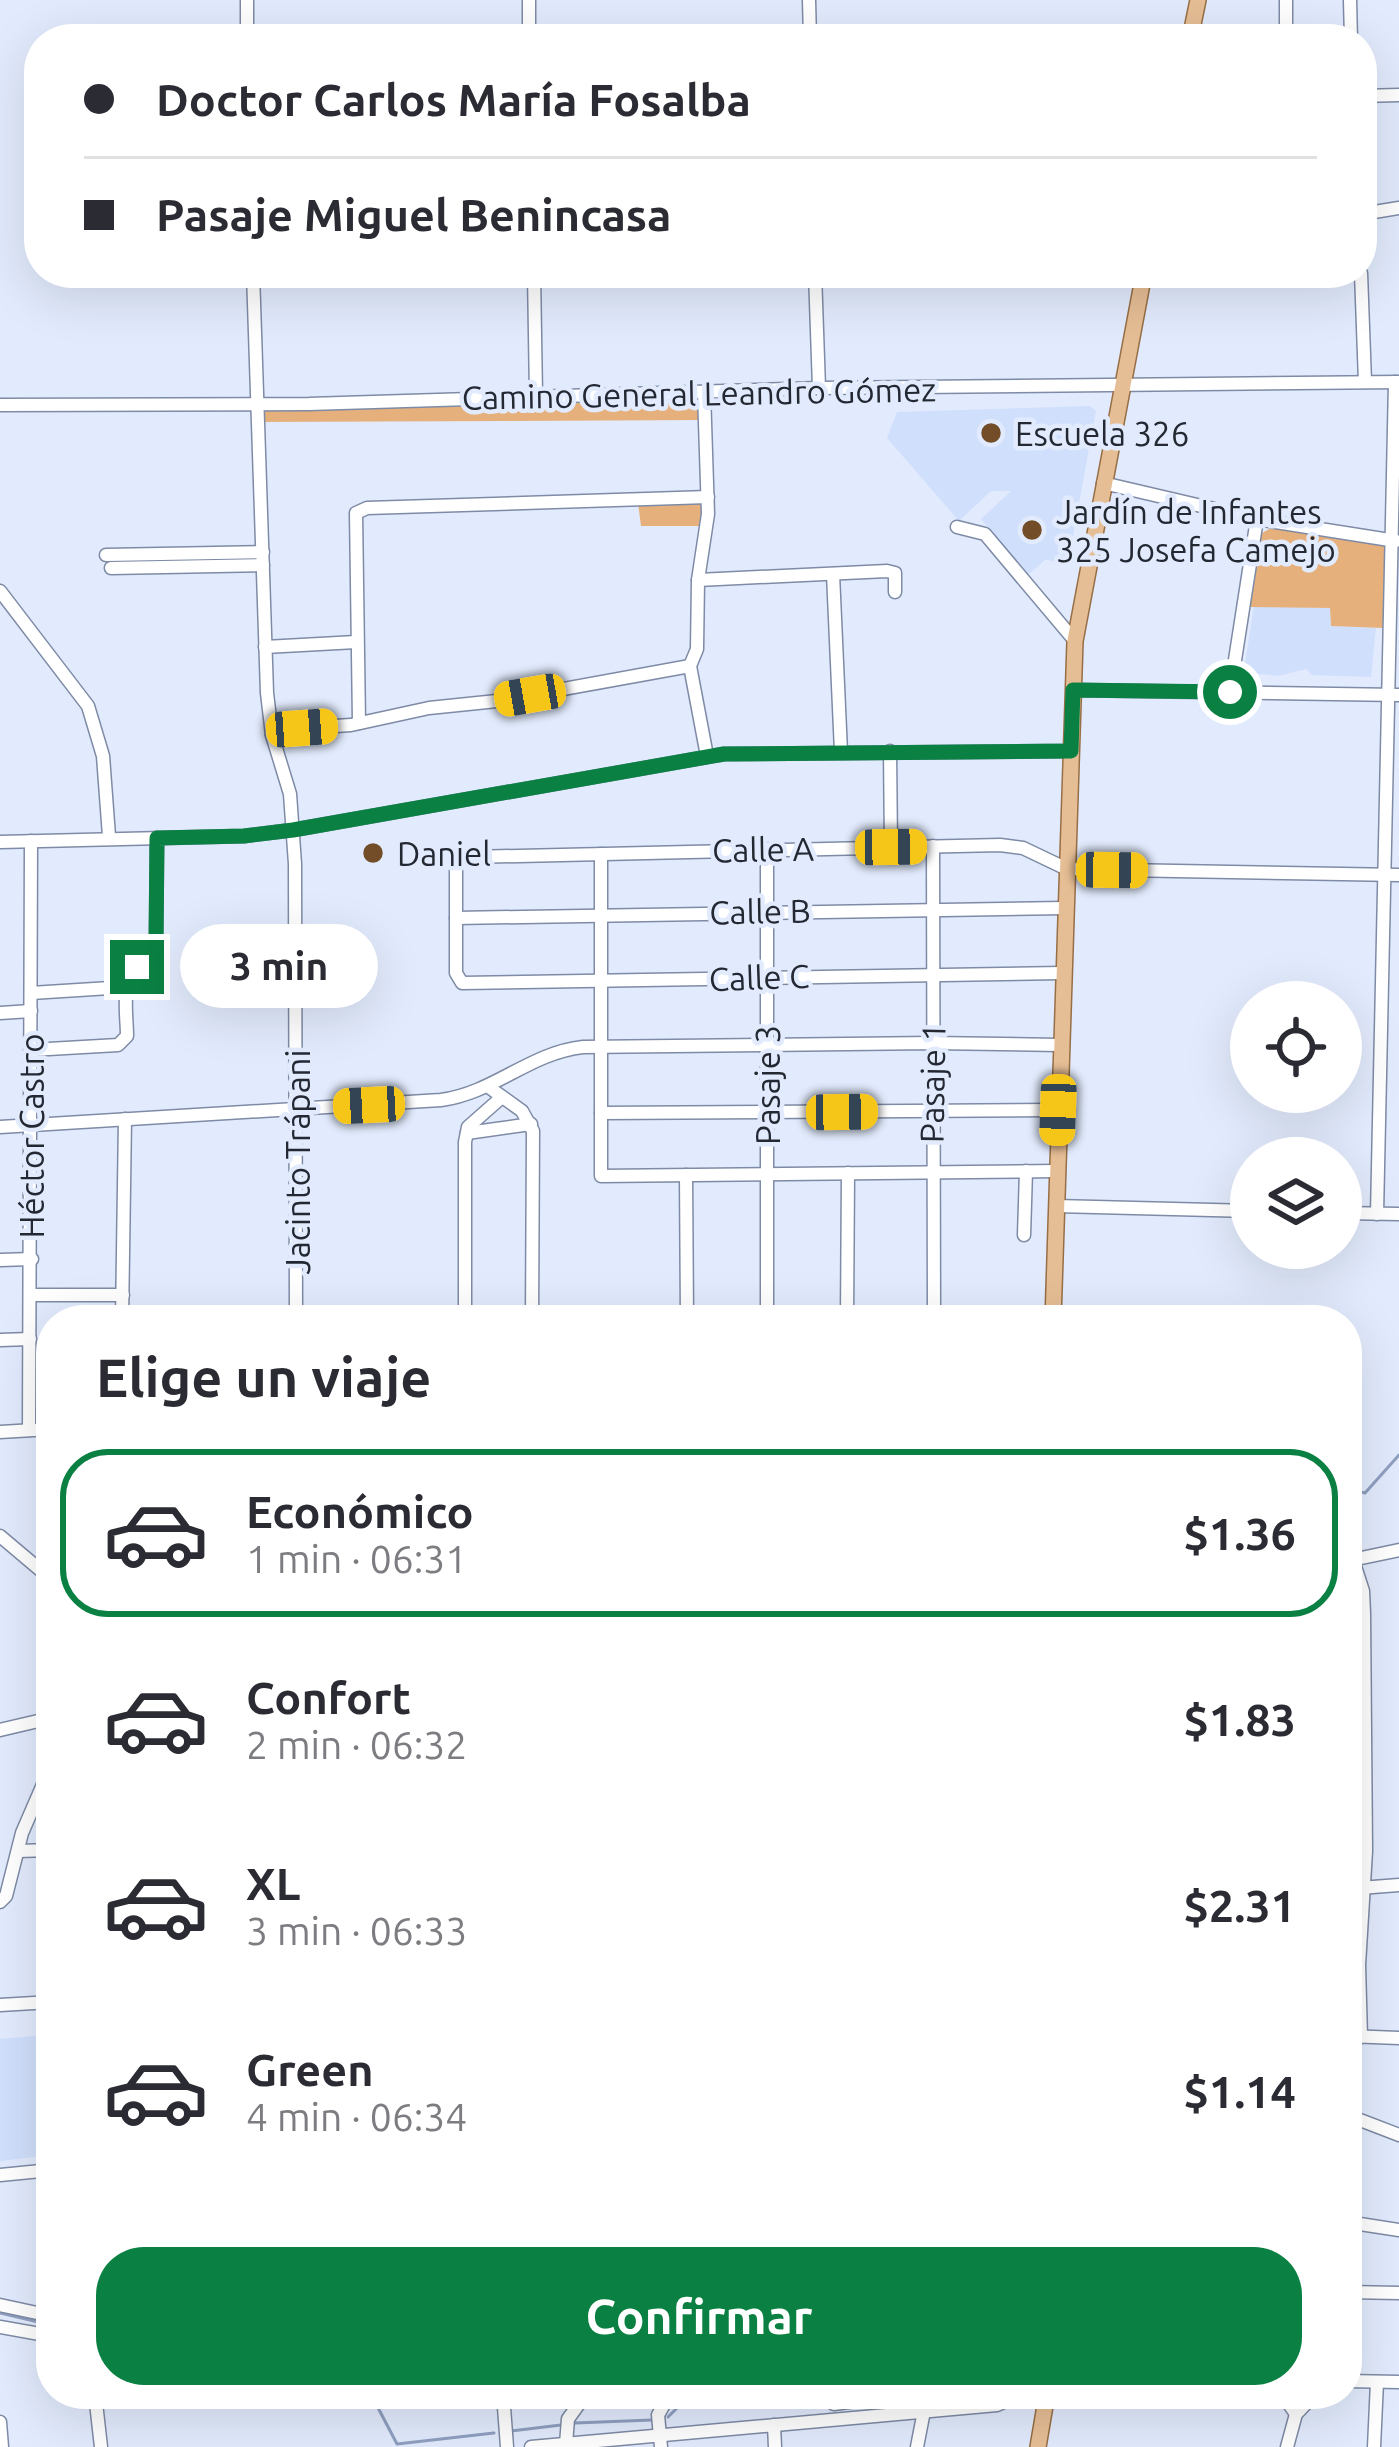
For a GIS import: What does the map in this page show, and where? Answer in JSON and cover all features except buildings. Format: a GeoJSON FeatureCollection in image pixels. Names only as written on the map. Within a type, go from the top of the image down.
{"type":"FeatureCollection","features":[{"type":"Feature","properties":{"kind":"main road"},"geometry":{"type":"LineString","coordinates":[[1053,1305],[1075,641],[1141,288]]}},
{"type":"Feature","properties":{"kind":"main road"},"geometry":{"type":"LineString","coordinates":[[1038,2447],[1044,2409]]}},
{"type":"Feature","properties":{"kind":"street","name":"Jacinto Trápani"},"geometry":{"type":"LineString","coordinates":[[254,288],[265,647],[272,735],[290,794],[293,830],[296,1305]]}},
{"type":"Feature","properties":{"kind":"street"},"geometry":{"type":"LineString","coordinates":[[534,288],[536,396]]}},
{"type":"Feature","properties":{"kind":"street"},"geometry":{"type":"LineString","coordinates":[[816,288],[819,388]]}},
{"type":"Feature","properties":{"kind":"street"},"geometry":{"type":"LineString","coordinates":[[1362,288],[1365,382]]}},
{"type":"Feature","properties":{"kind":"street","name":"Camino General Leandro Gómez"},"geometry":{"type":"LineString","coordinates":[[0,405],[1397,382]]}},
{"type":"Feature","properties":{"kind":"street"},"geometry":{"type":"LineString","coordinates":[[1377,1214],[1397,382]]}},
{"type":"Feature","properties":{"kind":"street"},"geometry":{"type":"LineString","coordinates":[[704,392],[708,497],[698,580],[697,649],[690,665],[707,756]]}},
{"type":"Feature","properties":{"kind":"street"},"geometry":{"type":"LineString","coordinates":[[1103,483],[1258,519],[1395,540]]}},
{"type":"Feature","properties":{"kind":"street"},"geometry":{"type":"LineString","coordinates":[[359,723],[356,513],[367,508],[708,497]]}},
{"type":"Feature","properties":{"kind":"street"},"geometry":{"type":"LineString","coordinates":[[1230,692],[1258,519]]}},
{"type":"Feature","properties":{"kind":"street"},"geometry":{"type":"LineString","coordinates":[[957,527],[985,534],[1075,641]]}},
{"type":"Feature","properties":{"kind":"street"},"geometry":{"type":"LineString","coordinates":[[108,561],[263,558]]}},
{"type":"Feature","properties":{"kind":"street"},"geometry":{"type":"LineString","coordinates":[[698,580],[895,573],[895,592]]}},
{"type":"Feature","properties":{"kind":"street"},"geometry":{"type":"LineString","coordinates":[[833,574],[841,752]]}},
{"type":"Feature","properties":{"kind":"street"},"geometry":{"type":"LineString","coordinates":[[2,596],[88,706],[104,756],[109,836]]}},
{"type":"Feature","properties":{"kind":"street"},"geometry":{"type":"LineString","coordinates":[[265,647],[356,642]]}},
{"type":"Feature","properties":{"kind":"street"},"geometry":{"type":"LineString","coordinates":[[272,735],[286,729],[359,723],[690,665]]}},
{"type":"Feature","properties":{"kind":"street"},"geometry":{"type":"LineString","coordinates":[[1073,690],[1393,694]]}},
{"type":"Feature","properties":{"kind":"street"},"geometry":{"type":"LineString","coordinates":[[890,751],[891,847]]}},
{"type":"Feature","properties":{"kind":"street"},"geometry":{"type":"LineString","coordinates":[[0,842],[244,836],[707,756],[1071,751]]}},
{"type":"Feature","properties":{"kind":"street"},"geometry":{"type":"LineString","coordinates":[[31,1050],[118,1045],[127,1036],[126,987],[134,971],[154,952],[157,838]]}},
{"type":"Feature","properties":{"kind":"street","name":"Héctor Castro"},"geometry":{"type":"LineString","coordinates":[[29,1430],[31,841]]}},
{"type":"Feature","properties":{"kind":"street","name":"Pasaje 1"},"geometry":{"type":"LineString","coordinates":[[933,846],[934,1305]]}},
{"type":"Feature","properties":{"kind":"street","name":"Calle A"},"geometry":{"type":"LineString","coordinates":[[456,918],[456,861],[470,857],[1017,847],[1066,869]]}},
{"type":"Feature","properties":{"kind":"street","name":"Pasaje 3"},"geometry":{"type":"LineString","coordinates":[[766,1305],[767,849]]}},
{"type":"Feature","properties":{"kind":"street"},"geometry":{"type":"LineString","coordinates":[[601,854],[601,1176],[1057,1172]]}},
{"type":"Feature","properties":{"kind":"street"},"geometry":{"type":"LineString","coordinates":[[1066,869],[1399,875]]}},
{"type":"Feature","properties":{"kind":"street","name":"Calle B"},"geometry":{"type":"LineString","coordinates":[[456,918],[1065,908]]}},
{"type":"Feature","properties":{"kind":"street","name":"Calle C"},"geometry":{"type":"LineString","coordinates":[[456,918],[457,981],[1062,973]]}},
{"type":"Feature","properties":{"kind":"street"},"geometry":{"type":"LineString","coordinates":[[31,993],[126,987]]}},
{"type":"Feature","properties":{"kind":"street"},"geometry":{"type":"LineString","coordinates":[[0,1013],[31,1011]]}},
{"type":"Feature","properties":{"kind":"street"},"geometry":{"type":"LineString","coordinates":[[465,1305],[468,1127],[496,1092],[544,1055],[598,1047],[1060,1045]]}},
{"type":"Feature","properties":{"kind":"street"},"geometry":{"type":"LineString","coordinates":[[0,1127],[441,1100],[496,1092],[531,1124],[532,1305]]}},
{"type":"Feature","properties":{"kind":"street"},"geometry":{"type":"LineString","coordinates":[[601,1113],[1058,1110]]}},
{"type":"Feature","properties":{"kind":"street"},"geometry":{"type":"LineString","coordinates":[[123,1305],[124,1119]]}},
{"type":"Feature","properties":{"kind":"street"},"geometry":{"type":"LineString","coordinates":[[467,1133],[531,1124]]}},
{"type":"Feature","properties":{"kind":"street"},"geometry":{"type":"LineString","coordinates":[[1024,1235],[1026,1172]]}},
{"type":"Feature","properties":{"kind":"street"},"geometry":{"type":"LineString","coordinates":[[847,1305],[848,1173]]}},
{"type":"Feature","properties":{"kind":"street"},"geometry":{"type":"LineString","coordinates":[[686,1175],[687,1305]]}},
{"type":"Feature","properties":{"kind":"street"},"geometry":{"type":"LineString","coordinates":[[1056,1206],[1230,1210]]}},
{"type":"Feature","properties":{"kind":"street"},"geometry":{"type":"LineString","coordinates":[[1362,1214],[1399,1214]]}},
{"type":"Feature","properties":{"kind":"street"},"geometry":{"type":"LineString","coordinates":[[0,1260],[32,1259]]}},
{"type":"Feature","properties":{"kind":"street"},"geometry":{"type":"LineString","coordinates":[[31,1295],[123,1295]]}},
{"type":"Feature","properties":{"kind":"street"},"geometry":{"type":"LineString","coordinates":[[0,1340],[30,1339]]}},
{"type":"Feature","properties":{"kind":"street"},"geometry":{"type":"LineString","coordinates":[[0,1432],[36,1430]]}},
{"type":"Feature","properties":{"kind":"street"},"geometry":{"type":"LineString","coordinates":[[0,1536],[36,1566]]}},
{"type":"Feature","properties":{"kind":"street"},"geometry":{"type":"LineString","coordinates":[[1362,1558],[1399,1550]]}},
{"type":"Feature","properties":{"kind":"street"},"geometry":{"type":"LineString","coordinates":[[1362,1589],[1362,1926]]}},
{"type":"Feature","properties":{"kind":"street"},"geometry":{"type":"LineString","coordinates":[[0,1730],[36,1722]]}},
{"type":"Feature","properties":{"kind":"street"},"geometry":{"type":"LineString","coordinates":[[0,1902],[6,1896],[36,1797]]}},
{"type":"Feature","properties":{"kind":"street"},"geometry":{"type":"LineString","coordinates":[[18,1851],[36,1850]]}},
{"type":"Feature","properties":{"kind":"street"},"geometry":{"type":"LineString","coordinates":[[1362,1888],[1399,1885]]}},
{"type":"Feature","properties":{"kind":"street"},"geometry":{"type":"LineString","coordinates":[[0,2005],[36,2003]]}},
{"type":"Feature","properties":{"kind":"street"},"geometry":{"type":"LineString","coordinates":[[1362,2036],[1399,2038]]}},
{"type":"Feature","properties":{"kind":"street"},"geometry":{"type":"LineString","coordinates":[[1362,2120],[1399,2134]]}},
{"type":"Feature","properties":{"kind":"street"},"geometry":{"type":"LineString","coordinates":[[0,2175],[36,2171]]}},
{"type":"Feature","properties":{"kind":"street"},"geometry":{"type":"LineString","coordinates":[[1362,2224],[1399,2230]]}},
{"type":"Feature","properties":{"kind":"street"},"geometry":{"type":"LineString","coordinates":[[1362,2292],[1399,2293]]}},
{"type":"Feature","properties":{"kind":"street"},"geometry":{"type":"LineString","coordinates":[[0,2306],[36,2313]]}},
{"type":"Feature","properties":{"kind":"street"},"geometry":{"type":"LineString","coordinates":[[0,2326],[36,2333]]}},
{"type":"Feature","properties":{"kind":"street"},"geometry":{"type":"LineString","coordinates":[[1362,2381],[1399,2381]]}},
{"type":"Feature","properties":{"kind":"street"},"geometry":{"type":"LineString","coordinates":[[1374,2447],[1377,2381]]}},
{"type":"Feature","properties":{"kind":"street"},"geometry":{"type":"LineString","coordinates":[[97,2409],[101,2447]]}},
{"type":"Feature","properties":{"kind":"street"},"geometry":{"type":"LineString","coordinates":[[504,2409],[507,2447]]}},
{"type":"Feature","properties":{"kind":"street"},"geometry":{"type":"LineString","coordinates":[[566,2444],[568,2420],[576,2409]]}},
{"type":"Feature","properties":{"kind":"street"},"geometry":{"type":"LineString","coordinates":[[659,2409],[660,2441]]}},
{"type":"Feature","properties":{"kind":"street"},"geometry":{"type":"LineString","coordinates":[[874,2409],[875,2416]]}},
{"type":"Feature","properties":{"kind":"street"},"geometry":{"type":"LineString","coordinates":[[531,2447],[660,2441],[714,2430],[949,2409]]}},
{"type":"Feature","properties":{"kind":"street"},"geometry":{"type":"LineString","coordinates":[[1292,2409],[1296,2414]]}},
{"type":"Feature","properties":{"kind":"street"},"geometry":{"type":"LineString","coordinates":[[1286,2447],[1301,2409]]}},
{"type":"Feature","properties":{"kind":"street"},"geometry":{"type":"LineString","coordinates":[[917,2447],[924,2411]]}},
{"type":"Feature","properties":{"kind":"street"},"geometry":{"type":"LineString","coordinates":[[0,2422],[2,2447]]}},
{"type":"Feature","properties":{"kind":"street"},"geometry":{"type":"LineString","coordinates":[[774,2425],[775,2447]]}},
{"type":"Feature","properties":{"kind":"street"},"geometry":{"type":"LineString","coordinates":[[714,2430],[716,2447]]}},
{"type":"Feature","properties":{"kind":"shaded area"},"geometry":{"type":"Polygon","coordinates":[[[704,392],[706,420],[258,422],[257,404],[704,392]]]}},
{"type":"Feature","properties":{"kind":"shaded area"},"geometry":{"type":"Polygon","coordinates":[[[1090,406],[1096,411],[1068,563],[1045,560],[1028,575],[981,519],[1011,491],[991,491],[959,521],[887,438],[897,412],[1090,406]]]}},
{"type":"Feature","properties":{"kind":"shaded area"},"geometry":{"type":"Polygon","coordinates":[[[638,503],[703,503],[702,526],[641,526],[638,503]]]}},
{"type":"Feature","properties":{"kind":"shaded area"},"geometry":{"type":"Polygon","coordinates":[[[1275,526],[1386,546],[1383,628],[1331,626],[1330,608],[1247,607],[1258,541],[1275,526]]]}},
{"type":"Feature","properties":{"kind":"shaded area"},"geometry":{"type":"Polygon","coordinates":[[[1254,606],[1330,608],[1331,626],[1376,628],[1371,677],[1312,675],[1306,669],[1278,676],[1251,673],[1245,663],[1254,606]]]}},
{"type":"Feature","properties":{"kind":"shaded area"},"geometry":{"type":"Polygon","coordinates":[[[36,2036],[36,2157],[0,2161],[0,2039],[36,2036]]]}},
{"type":"Feature","properties":{"kind":"waterway"},"geometry":{"type":"LineString","coordinates":[[1362,1492],[1399,1455]]}},
{"type":"Feature","properties":{"kind":"waterway"},"geometry":{"type":"LineString","coordinates":[[0,2313],[36,2321]]}},
{"type":"Feature","properties":{"kind":"waterway"},"geometry":{"type":"LineString","coordinates":[[379,2409],[397,2444],[494,2433]]}},
{"type":"Feature","properties":{"kind":"waterway"},"geometry":{"type":"LineString","coordinates":[[668,2417],[676,2409]]}},
{"type":"Feature","properties":{"kind":"waterway"},"geometry":{"type":"LineString","coordinates":[[575,2423],[652,2420]]}},
{"type":"Feature","properties":{"kind":"waterway"},"geometry":{"type":"LineString","coordinates":[[511,2431],[561,2425]]}},
{"type":"Feature","properties":{"kind":"place","name":"Escuela 326"},"geometry":{"type":"Point","coordinates":[991,433]}},
{"type":"Feature","properties":{"kind":"place","name":"Jardín de Infantes 325 Josefa Camejo"},"geometry":{"type":"Point","coordinates":[1032,530]}},
{"type":"Feature","properties":{"kind":"place","name":"Daniel"},"geometry":{"type":"Point","coordinates":[373,853]}},
{"type":"Feature","properties":{"kind":"route"},"geometry":{"type":"LineString","coordinates":[[137,967],[156,944],[157,838],[293,830],[724,754],[1071,751],[1073,690],[1230,692]]}}]}
